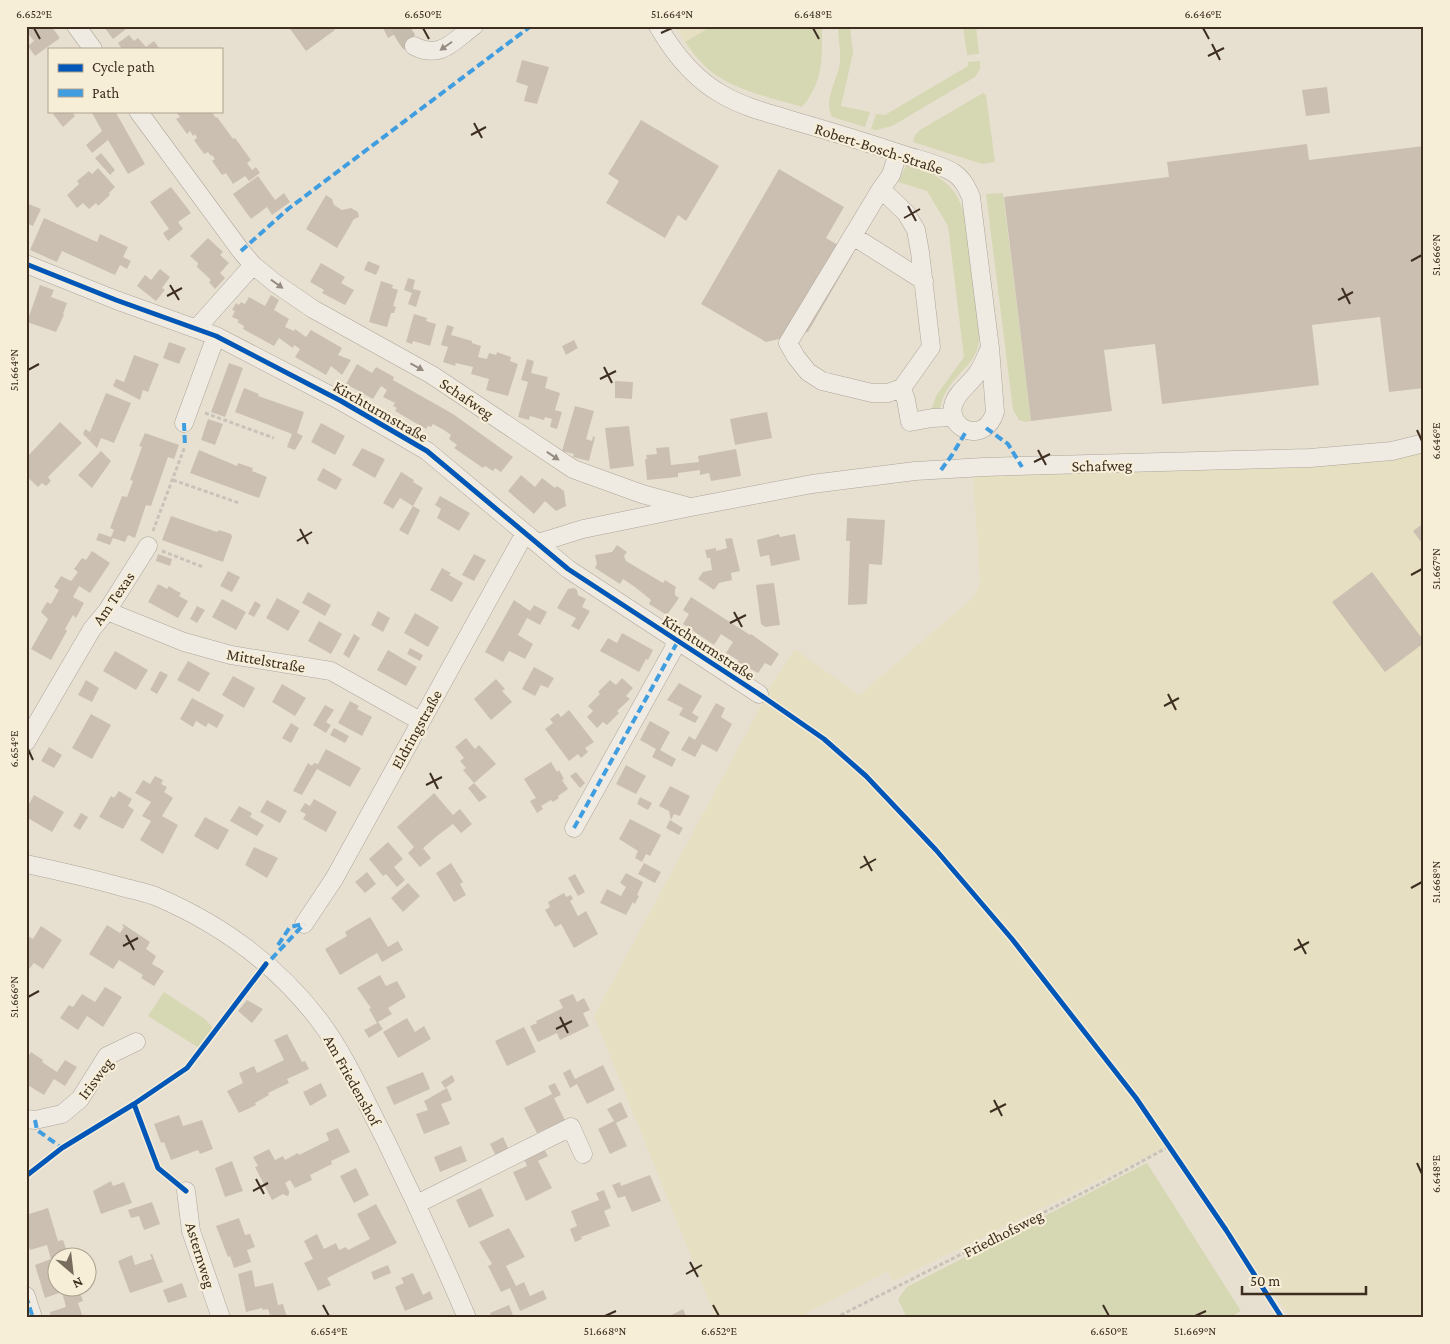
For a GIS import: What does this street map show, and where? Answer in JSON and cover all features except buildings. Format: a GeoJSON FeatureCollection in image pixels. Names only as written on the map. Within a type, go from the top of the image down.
{"type":"FeatureCollection","features":[{"type":"Feature","properties":{"kind":"street"},"geometry":{"type":"LineString","coordinates":[[76,26],[92,48]]}},
{"type":"Feature","properties":{"kind":"street"},"geometry":{"type":"LineString","coordinates":[[414,46],[424,51],[439,51],[474,26]]}},
{"type":"Feature","properties":{"kind":"street","name":"Robert-Bosch-Straße"},"geometry":{"type":"LineString","coordinates":[[658,26],[668,43],[687,67],[704,83],[723,96],[745,106],[946,168],[956,174],[966,184],[972,198],[990,348],[995,412],[986,428],[977,432],[967,430],[958,425],[953,417]]}},
{"type":"Feature","properties":{"kind":"street","name":"Schafweg"},"geometry":{"type":"LineString","coordinates":[[139,112],[241,251],[253,265],[275,283],[314,308],[432,375],[573,469],[642,494],[691,507]]}},
{"type":"Feature","properties":{"kind":"street"},"geometry":{"type":"LineString","coordinates":[[880,189],[906,213],[916,230],[924,281],[931,348],[902,388],[888,392],[872,393],[822,381],[808,372],[788,343],[880,189],[891,174],[898,153]]}},
{"type":"Feature","properties":{"kind":"street"},"geometry":{"type":"LineString","coordinates":[[853,236],[924,281]]}},
{"type":"Feature","properties":{"kind":"street","name":"Kirchturmstraße"},"geometry":{"type":"LineString","coordinates":[[26,264],[116,300],[216,336],[341,401],[427,451],[568,569],[760,694]]}},
{"type":"Feature","properties":{"kind":"street"},"geometry":{"type":"LineString","coordinates":[[196,329],[253,265]]}},
{"type":"Feature","properties":{"kind":"street"},"geometry":{"type":"LineString","coordinates":[[187,415],[216,336]]}},
{"type":"Feature","properties":{"kind":"street"},"geometry":{"type":"LineString","coordinates":[[902,388],[910,422],[953,417],[953,407],[956,398],[978,372],[990,348]]}},
{"type":"Feature","properties":{"kind":"street","name":"Schafweg"},"geometry":{"type":"LineString","coordinates":[[531,538],[812,484],[916,471],[984,467],[1310,458],[1392,451],[1424,444]]}},
{"type":"Feature","properties":{"kind":"street","name":"Eldringstraße"},"geometry":{"type":"LineString","coordinates":[[304,924],[334,879],[420,721],[531,538]]}},
{"type":"Feature","properties":{"kind":"street","name":"Am Texas"},"geometry":{"type":"LineString","coordinates":[[26,742],[92,629],[107,611],[148,546]]}},
{"type":"Feature","properties":{"kind":"street","name":"Mittelstraße"},"geometry":{"type":"LineString","coordinates":[[107,611],[184,642],[231,655],[331,672],[420,721]]}},
{"type":"Feature","properties":{"kind":"street","name":"Kirchturmstraße"},"geometry":{"type":"LineString","coordinates":[[574,828],[678,641]]}},
{"type":"Feature","properties":{"kind":"street","name":"Am Friedenshof"},"geometry":{"type":"LineString","coordinates":[[26,864],[80,875],[153,896],[201,918],[234,938],[266,964],[293,990],[319,1020],[343,1057],[417,1204],[467,1318]]}},
{"type":"Feature","properties":{"kind":"street","name":"Irisweg"},"geometry":{"type":"LineString","coordinates":[[26,1119],[35,1120],[62,1114],[80,1099],[107,1056],[136,1042]]}},
{"type":"Feature","properties":{"kind":"street"},"geometry":{"type":"LineString","coordinates":[[417,1204],[571,1127],[584,1154]]}},
{"type":"Feature","properties":{"kind":"street","name":"Asternweg"},"geometry":{"type":"LineString","coordinates":[[186,1191],[191,1231],[221,1318]]}},
{"type":"Feature","properties":{"kind":"street"},"geometry":{"type":"LineString","coordinates":[[26,1296],[33,1318]]}},
{"type":"Feature","properties":{"kind":"path"},"geometry":{"type":"LineString","coordinates":[[187,415],[274,438]]}},
{"type":"Feature","properties":{"kind":"path"},"geometry":{"type":"LineString","coordinates":[[185,446],[148,546],[203,566]]}},
{"type":"Feature","properties":{"kind":"path"},"geometry":{"type":"LineString","coordinates":[[172,480],[239,503]]}},
{"type":"Feature","properties":{"kind":"shaded area"},"geometry":{"type":"Polygon","coordinates":[[[676,26],[712,26],[685,42],[676,26]]]}},
{"type":"Feature","properties":{"kind":"shaded area"},"geometry":{"type":"Polygon","coordinates":[[[1424,450],[1424,1318],[1291,1318],[1169,1146],[893,1281],[888,1271],[797,1318],[716,1318],[594,1016],[768,690],[795,649],[859,695],[975,596],[980,583],[973,474],[1424,450]]]}},
{"type":"Feature","properties":{"kind":"green space"},"geometry":{"type":"Polygon","coordinates":[[[712,26],[822,26],[821,59],[818,78],[802,107],[741,88],[718,77],[708,69],[685,42],[712,26]]]}},
{"type":"Feature","properties":{"kind":"green space"},"geometry":{"type":"Polygon","coordinates":[[[838,26],[850,26],[853,53],[841,106],[870,112],[865,127],[832,117],[830,110],[830,96],[840,62],[838,26]]]}},
{"type":"Feature","properties":{"kind":"green space"},"geometry":{"type":"Polygon","coordinates":[[[963,26],[976,26],[979,54],[967,55],[963,26]]]}},
{"type":"Feature","properties":{"kind":"green space"},"geometry":{"type":"Polygon","coordinates":[[[980,61],[980,69],[975,77],[892,126],[876,130],[871,129],[876,114],[885,115],[968,66],[968,62],[980,61]]]}},
{"type":"Feature","properties":{"kind":"green space"},"geometry":{"type":"Polygon","coordinates":[[[983,93],[986,95],[995,162],[982,164],[913,142],[915,135],[920,130],[983,93]]]}},
{"type":"Feature","properties":{"kind":"green space"},"geometry":{"type":"Polygon","coordinates":[[[907,164],[930,173],[946,183],[958,198],[966,221],[980,329],[978,344],[976,353],[945,393],[940,410],[931,411],[936,396],[964,357],[948,226],[927,191],[898,182],[907,164]]]}},
{"type":"Feature","properties":{"kind":"green space"},"geometry":{"type":"Polygon","coordinates":[[[1003,193],[1031,421],[1026,422],[1019,420],[1013,410],[986,194],[1003,193]]]}},
{"type":"Feature","properties":{"kind":"green space"},"geometry":{"type":"Polygon","coordinates":[[[164,992],[205,1019],[213,1028],[199,1048],[148,1016],[164,992]]]}},
{"type":"Feature","properties":{"kind":"green space"},"geometry":{"type":"Polygon","coordinates":[[[1147,1163],[1241,1311],[1229,1318],[907,1318],[898,1299],[907,1287],[1147,1163]]]}},
{"type":"Feature","properties":{"kind":"tunnel"},"geometry":{"type":"LineString","coordinates":[[399,26],[414,46]]}},
{"type":"Feature","properties":{"kind":"marked path"},"geometry":{"type":"LineString","coordinates":[[241,251],[288,209],[531,26]]}},
{"type":"Feature","properties":{"kind":"marked path"},"geometry":{"type":"LineString","coordinates":[[184,423],[185,446]]}},
{"type":"Feature","properties":{"kind":"marked path"},"geometry":{"type":"LineString","coordinates":[[986,428],[1008,444],[1022,467]]}},
{"type":"Feature","properties":{"kind":"marked path"},"geometry":{"type":"LineString","coordinates":[[941,470],[967,430]]}},
{"type":"Feature","properties":{"kind":"marked path"},"geometry":{"type":"LineString","coordinates":[[574,828],[678,641]]}},
{"type":"Feature","properties":{"kind":"marked path"},"geometry":{"type":"LineString","coordinates":[[278,945],[290,927],[303,924]]}},
{"type":"Feature","properties":{"kind":"marked path"},"geometry":{"type":"LineString","coordinates":[[263,968],[304,924]]}},
{"type":"Feature","properties":{"kind":"marked path"},"geometry":{"type":"LineString","coordinates":[[35,1120],[37,1130],[62,1148]]}},
{"type":"Feature","properties":{"kind":"marked path"},"geometry":{"type":"LineString","coordinates":[[26,1296],[33,1318]]}},
{"type":"Feature","properties":{"kind":"cycle path"},"geometry":{"type":"LineString","coordinates":[[26,264],[116,300],[216,336],[341,401],[427,451],[568,569],[759,694],[824,739],[866,776],[936,850],[1012,939],[1136,1098],[1226,1230],[1282,1318]]}},
{"type":"Feature","properties":{"kind":"cycle path"},"geometry":{"type":"LineString","coordinates":[[26,1176],[62,1148],[134,1104],[187,1068],[266,964]]}},
{"type":"Feature","properties":{"kind":"cycle path"},"geometry":{"type":"LineString","coordinates":[[134,1104],[158,1168],[186,1191]]}}]}
